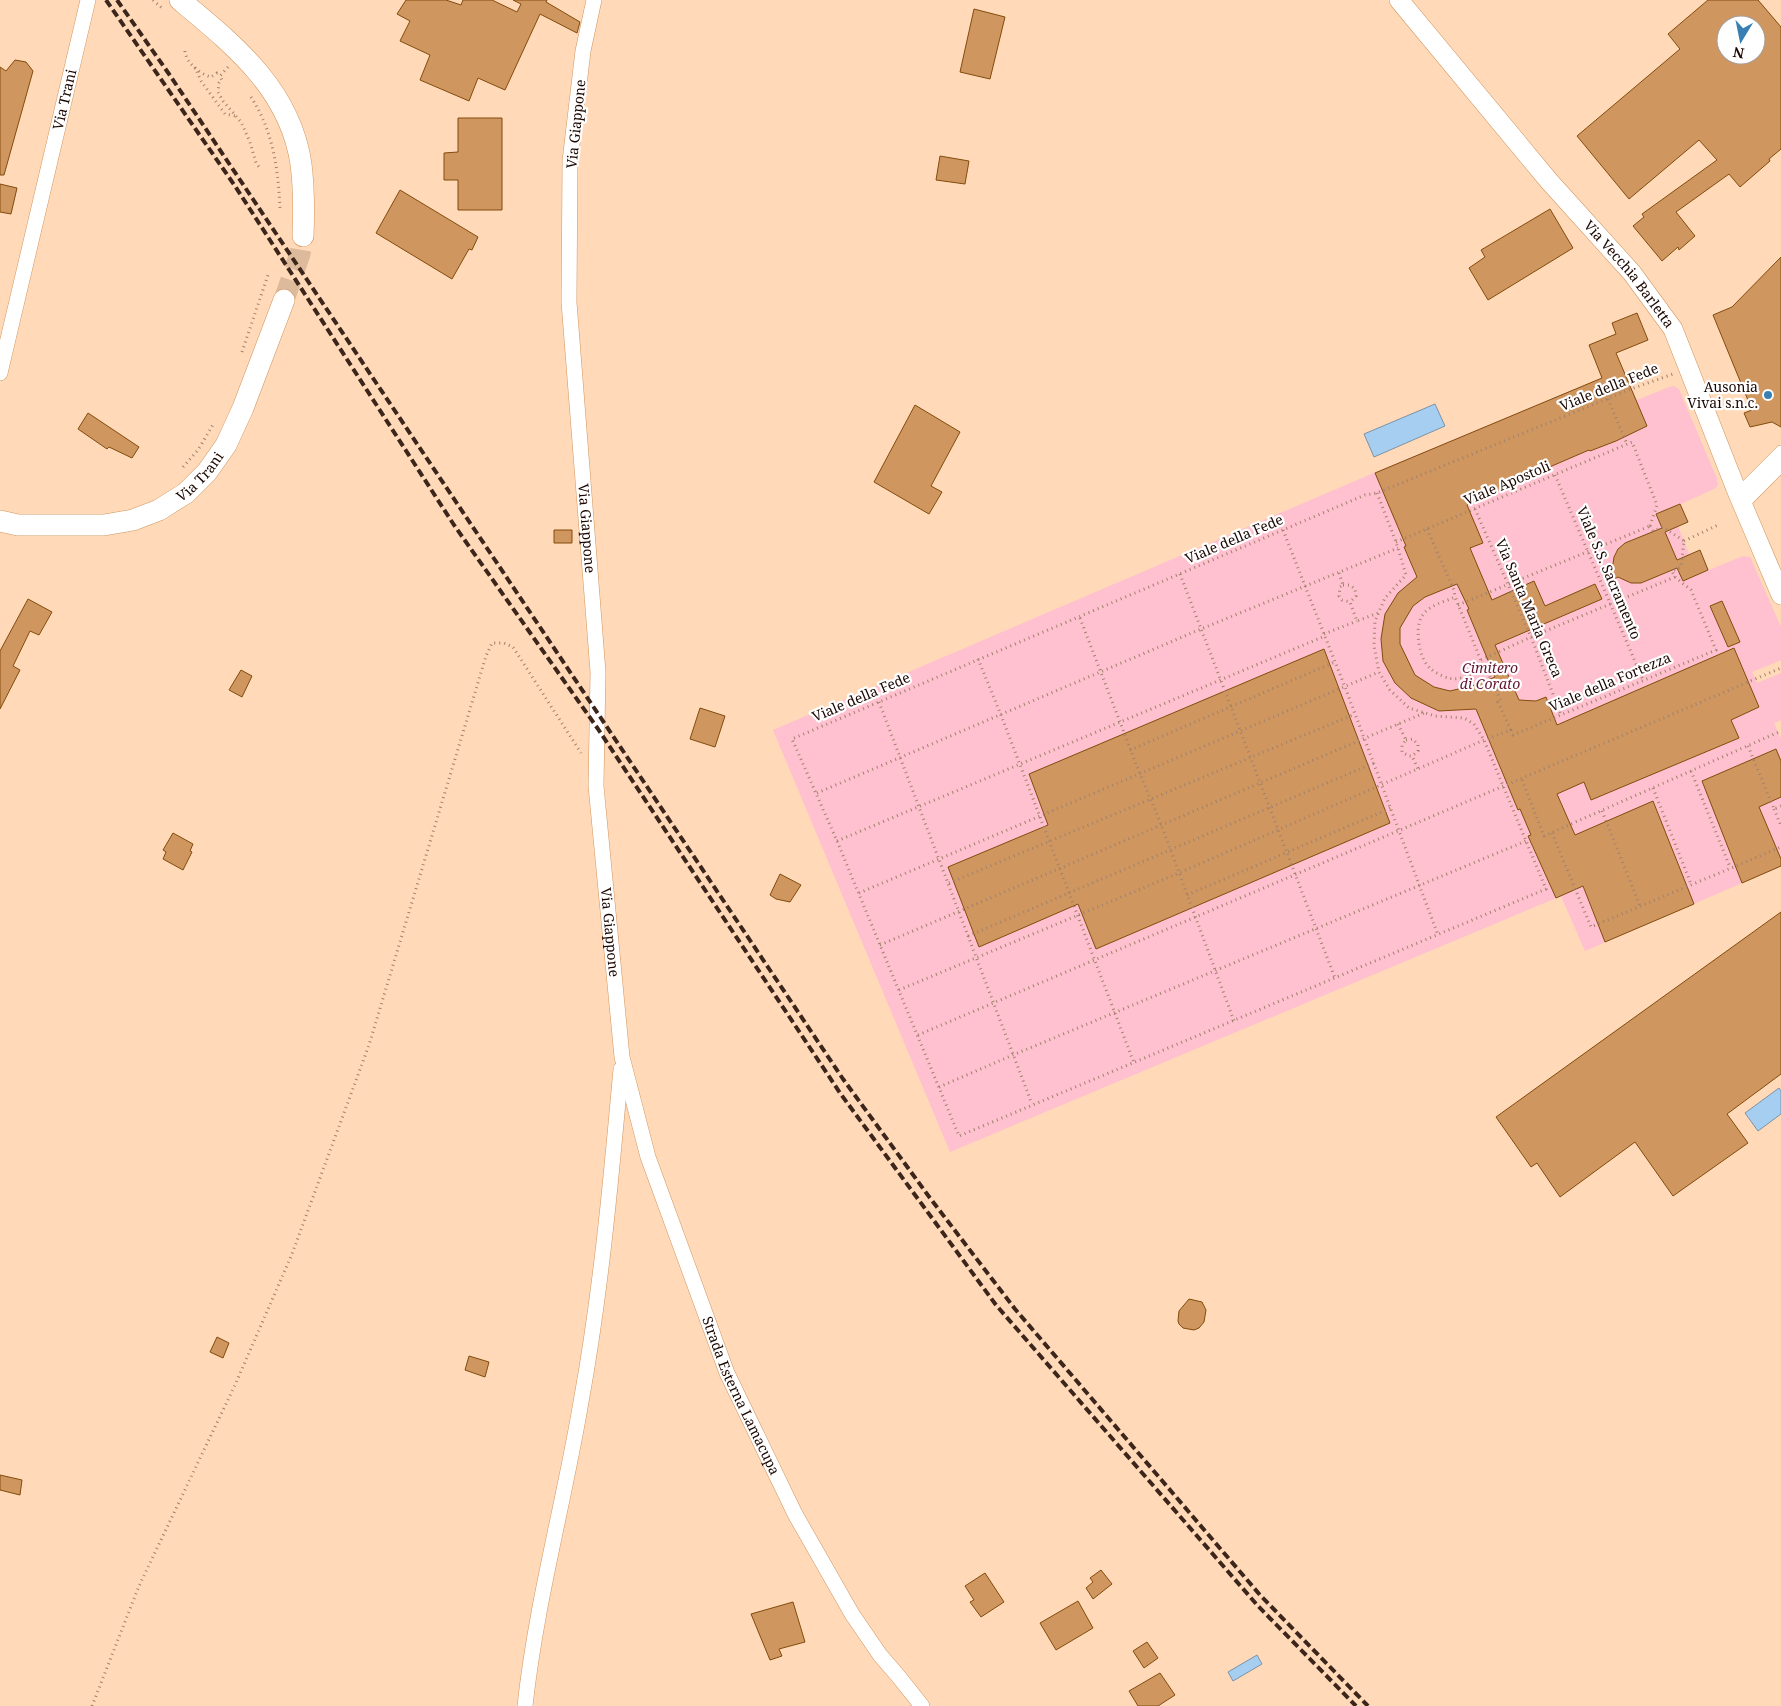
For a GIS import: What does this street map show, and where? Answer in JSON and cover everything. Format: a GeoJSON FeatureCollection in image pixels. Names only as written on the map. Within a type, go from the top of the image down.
{"type":"FeatureCollection","features":[{"type":"Feature","properties":{"kind":"main road"},"geometry":{"type":"LineString","coordinates":[[174,7],[230,42],[251,63],[277,98],[292,131],[301,163],[304,196],[303,236]]}},
{"type":"Feature","properties":{"kind":"main road","name":"Via Trani"},"geometry":{"type":"LineString","coordinates":[[6,526],[104,524],[133,520],[159,510],[186,493],[207,472],[226,445],[243,408],[284,300]]}},
{"type":"Feature","properties":{"kind":"street","name":"Via Trani"},"geometry":{"type":"LineString","coordinates":[[0,373],[88,0]]}},
{"type":"Feature","properties":{"kind":"street","name":"Via Giappone"},"geometry":{"type":"LineString","coordinates":[[594,0],[584,51],[570,161],[569,302],[598,672],[596,786],[622,1057]]}},
{"type":"Feature","properties":{"kind":"street","name":"Via Vecchia Barletta"},"geometry":{"type":"LineString","coordinates":[[1400,0],[1549,181],[1632,273],[1673,329],[1742,503],[1781,595]]}},
{"type":"Feature","properties":{"kind":"street"},"geometry":{"type":"LineString","coordinates":[[1742,503],[1781,450]]}},
{"type":"Feature","properties":{"kind":"street"},"geometry":{"type":"LineString","coordinates":[[1742,503],[1781,464]]}},
{"type":"Feature","properties":{"kind":"street"},"geometry":{"type":"LineString","coordinates":[[1742,503],[1781,477]]}},
{"type":"Feature","properties":{"kind":"street"},"geometry":{"type":"LineString","coordinates":[[525,1706],[528,1675],[573,1450],[596,1317],[622,1057]]}},
{"type":"Feature","properties":{"kind":"street","name":"Strada Esterna Lamacupa"},"geometry":{"type":"LineString","coordinates":[[622,1057],[648,1158],[727,1373],[794,1514],[852,1614],[880,1655],[922,1706]]}},
{"type":"Feature","properties":{"kind":"path"},"geometry":{"type":"LineString","coordinates":[[153,0],[174,7]]}},
{"type":"Feature","properties":{"kind":"path"},"geometry":{"type":"LineString","coordinates":[[185,51],[186,58],[206,76],[211,77],[217,72],[220,76],[222,80],[219,83],[218,92],[236,116],[250,142],[259,167]]}},
{"type":"Feature","properties":{"kind":"path"},"geometry":{"type":"LineString","coordinates":[[224,63],[232,73]]}},
{"type":"Feature","properties":{"kind":"path"},"geometry":{"type":"LineString","coordinates":[[195,67],[201,81],[226,114],[236,116]]}},
{"type":"Feature","properties":{"kind":"path"},"geometry":{"type":"LineString","coordinates":[[220,76],[228,67]]}},
{"type":"Feature","properties":{"kind":"path"},"geometry":{"type":"LineString","coordinates":[[247,92],[263,119],[272,146],[278,172],[280,208]]}},
{"type":"Feature","properties":{"kind":"path"},"geometry":{"type":"LineString","coordinates":[[240,357],[269,272]]}},
{"type":"Feature","properties":{"kind":"path","name":"Viale della Fede"},"geometry":{"type":"LineString","coordinates":[[817,793],[792,739],[978,659],[1080,618],[1365,495],[1377,493],[1688,368]]}},
{"type":"Feature","properties":{"kind":"path"},"geometry":{"type":"LineString","coordinates":[[1458,605],[1650,526],[1657,505],[1632,442],[1626,444],[1608,400]]}},
{"type":"Feature","properties":{"kind":"path"},"geometry":{"type":"LineString","coordinates":[[178,472],[198,450],[216,417]]}},
{"type":"Feature","properties":{"kind":"path","name":"Viale Apostoli"},"geometry":{"type":"LineString","coordinates":[[1396,542],[1428,530],[1626,444]]}},
{"type":"Feature","properties":{"kind":"path","name":"Viale S.S. Sacramento"},"geometry":{"type":"LineString","coordinates":[[1555,475],[1642,680]]}},
{"type":"Feature","properties":{"kind":"path"},"geometry":{"type":"LineString","coordinates":[[1377,493],[1396,542],[1398,548],[1406,575],[1385,598],[1375,621],[1374,646],[1379,672],[1390,690],[1409,708],[1435,716],[1464,718],[1474,724],[1484,740],[1546,889],[959,1136],[817,793],[1398,548]]}},
{"type":"Feature","properties":{"kind":"path","name":"Via Santa Maria Greca"},"geometry":{"type":"LineString","coordinates":[[1475,509],[1531,637],[1561,715]]}},
{"type":"Feature","properties":{"kind":"path"},"geometry":{"type":"LineString","coordinates":[[1684,541],[1718,525]]}},
{"type":"Feature","properties":{"kind":"path"},"geometry":{"type":"LineString","coordinates":[[1650,526],[1653,531],[1663,527],[1684,541]]}},
{"type":"Feature","properties":{"kind":"path"},"geometry":{"type":"LineString","coordinates":[[1283,530],[1400,830],[1438,935]]}},
{"type":"Feature","properties":{"kind":"path"},"geometry":{"type":"LineString","coordinates":[[898,990],[1179,873],[1510,730],[1498,702],[1501,701],[1484,668],[1458,605],[1454,590],[1428,530]]}},
{"type":"Feature","properties":{"kind":"path"},"geometry":{"type":"LineString","coordinates":[[1481,660],[1675,577],[1672,571],[1680,567],[1684,541]]}},
{"type":"Feature","properties":{"kind":"path"},"geometry":{"type":"LineString","coordinates":[[1339,573],[1344,585]]}},
{"type":"Feature","properties":{"kind":"path"},"geometry":{"type":"LineString","coordinates":[[1180,574],[1240,732],[1297,874],[1335,978]]}},
{"type":"Feature","properties":{"kind":"path","name":"Viale della Fortezza"},"geometry":{"type":"LineString","coordinates":[[1510,730],[1513,735],[1716,650],[1691,590],[1675,577]]}},
{"type":"Feature","properties":{"kind":"path"},"geometry":{"type":"LineString","coordinates":[[1344,585],[1354,586],[1357,592],[1350,602],[1342,600],[1339,596],[1340,587],[1344,585]]}},
{"type":"Feature","properties":{"kind":"path"},"geometry":{"type":"LineString","coordinates":[[1455,597],[1430,608],[1421,617],[1417,633],[1420,649],[1430,669],[1448,678],[1467,677],[1484,668]]}},
{"type":"Feature","properties":{"kind":"path"},"geometry":{"type":"LineString","coordinates":[[1350,602],[1358,621]]}},
{"type":"Feature","properties":{"kind":"path"},"geometry":{"type":"LineString","coordinates":[[837,841],[1379,613]]}},
{"type":"Feature","properties":{"kind":"path"},"geometry":{"type":"LineString","coordinates":[[1080,618],[1130,750],[1161,824],[1234,1021]]}},
{"type":"Feature","properties":{"kind":"path"},"geometry":{"type":"LineString","coordinates":[[92,1706],[139,1586],[235,1385],[292,1254],[368,1045],[486,656],[492,643],[504,643],[513,648],[581,753]]}},
{"type":"Feature","properties":{"kind":"path"},"geometry":{"type":"LineString","coordinates":[[978,659],[1002,715],[1134,1063]]}},
{"type":"Feature","properties":{"kind":"path"},"geometry":{"type":"LineString","coordinates":[[1130,750],[1335,662]]}},
{"type":"Feature","properties":{"kind":"path"},"geometry":{"type":"LineString","coordinates":[[918,1035],[1096,961],[1781,668]]}},
{"type":"Feature","properties":{"kind":"path"},"geometry":{"type":"LineString","coordinates":[[859,893],[1379,672]]}},
{"type":"Feature","properties":{"kind":"path"},"geometry":{"type":"LineString","coordinates":[[879,702],[1032,1104]]}},
{"type":"Feature","properties":{"kind":"path"},"geometry":{"type":"LineString","coordinates":[[880,945],[1424,713]]}},
{"type":"Feature","properties":{"kind":"path"},"geometry":{"type":"LineString","coordinates":[[949,883],[1355,714]]}},
{"type":"Feature","properties":{"kind":"path"},"geometry":{"type":"LineString","coordinates":[[1398,724],[1406,740]]}},
{"type":"Feature","properties":{"kind":"path"},"geometry":{"type":"LineString","coordinates":[[1522,779],[1544,836],[1781,731]]}},
{"type":"Feature","properties":{"kind":"path"},"geometry":{"type":"LineString","coordinates":[[1413,739],[1418,745],[1418,751],[1412,756],[1402,752],[1402,745],[1406,740],[1413,739]]}},
{"type":"Feature","properties":{"kind":"path"},"geometry":{"type":"LineString","coordinates":[[1748,746],[1781,826]]}},
{"type":"Feature","properties":{"kind":"path"},"geometry":{"type":"LineString","coordinates":[[1412,756],[1418,769]]}},
{"type":"Feature","properties":{"kind":"path"},"geometry":{"type":"LineString","coordinates":[[968,936],[1374,763]]}},
{"type":"Feature","properties":{"kind":"path"},"geometry":{"type":"LineString","coordinates":[[1691,771],[1730,867]]}},
{"type":"Feature","properties":{"kind":"path"},"geometry":{"type":"LineString","coordinates":[[1653,788],[1691,884]]}},
{"type":"Feature","properties":{"kind":"path"},"geometry":{"type":"LineString","coordinates":[[1774,809],[1781,806]]}},
{"type":"Feature","properties":{"kind":"path"},"geometry":{"type":"LineString","coordinates":[[1187,895],[1391,808]]}},
{"type":"Feature","properties":{"kind":"path"},"geometry":{"type":"LineString","coordinates":[[1602,810],[1640,906]]}},
{"type":"Feature","properties":{"kind":"path"},"geometry":{"type":"LineString","coordinates":[[1552,833],[1591,928],[1730,867],[1781,847]]}},
{"type":"Feature","properties":{"kind":"path"},"geometry":{"type":"LineString","coordinates":[[939,1087],[1526,842]]}},
{"type":"Feature","properties":{"kind":"green space","name":"Cimitero di Corato"},"geometry":{"type":"Polygon","coordinates":[[[1623,369],[1637,400],[1669,387],[1674,386],[1679,389],[1717,479],[1718,485],[1716,488],[1681,504],[1688,522],[1678,526],[1689,554],[1700,550],[1709,570],[1743,556],[1750,557],[1781,627],[1781,660],[1752,672],[1757,683],[1781,673],[1781,720],[1774,723],[1781,739],[1781,866],[1585,951],[1561,896],[950,1152],[773,730],[1369,475],[1623,369]]]}},
{"type":"Feature","properties":{"kind":"water"},"geometry":{"type":"Polygon","coordinates":[[[1435,404],[1445,426],[1374,457],[1364,434],[1435,404]]]}},
{"type":"Feature","properties":{"kind":"water"},"geometry":{"type":"Polygon","coordinates":[[[1779,1088],[1781,1091],[1781,1114],[1758,1131],[1745,1113],[1779,1088]]]}},
{"type":"Feature","properties":{"kind":"water"},"geometry":{"type":"Polygon","coordinates":[[[1257,1655],[1262,1664],[1233,1681],[1228,1672],[1257,1655]]]}},
{"type":"Feature","properties":{"kind":"building"},"geometry":{"type":"Polygon","coordinates":[[[406,0],[446,0],[461,5],[463,0],[492,0],[517,12],[521,4],[513,0],[547,0],[546,2],[580,22],[577,33],[540,14],[505,90],[478,78],[469,101],[420,80],[430,55],[400,41],[410,21],[397,14],[406,0]]]}},
{"type":"Feature","properties":{"kind":"building"},"geometry":{"type":"Polygon","coordinates":[[[1708,0],[1758,0],[1781,27],[1781,149],[1740,187],[1729,174],[1676,212],[1695,236],[1662,261],[1633,226],[1644,217],[1642,214],[1717,160],[1699,140],[1629,199],[1577,136],[1680,49],[1668,34],[1708,0]]]}},
{"type":"Feature","properties":{"kind":"building"},"geometry":{"type":"Polygon","coordinates":[[[974,9],[1005,17],[990,79],[960,72],[974,9]]]}},
{"type":"Feature","properties":{"kind":"building"},"geometry":{"type":"Polygon","coordinates":[[[15,60],[26,62],[33,71],[4,175],[0,175],[0,67],[6,71],[15,60]]]}},
{"type":"Feature","properties":{"kind":"building"},"geometry":{"type":"Polygon","coordinates":[[[458,118],[502,118],[502,210],[458,210],[458,180],[444,180],[444,153],[458,152],[458,118]]]}},
{"type":"Feature","properties":{"kind":"building"},"geometry":{"type":"Polygon","coordinates":[[[940,156],[969,161],[965,184],[936,180],[940,156]]]}},
{"type":"Feature","properties":{"kind":"building"},"geometry":{"type":"Polygon","coordinates":[[[0,184],[17,188],[11,214],[0,212],[0,184]]]}},
{"type":"Feature","properties":{"kind":"building"},"geometry":{"type":"Polygon","coordinates":[[[400,190],[478,237],[472,250],[469,249],[452,279],[376,233],[400,190]]]}},
{"type":"Feature","properties":{"kind":"building"},"geometry":{"type":"Polygon","coordinates":[[[1550,209],[1573,248],[1488,300],[1469,268],[1485,257],[1481,250],[1550,209]]]}},
{"type":"Feature","properties":{"kind":"building"},"geometry":{"type":"Polygon","coordinates":[[[1781,257],[1781,427],[1772,422],[1750,427],[1744,413],[1752,410],[1713,315],[1732,307],[1781,257]]]}},
{"type":"Feature","properties":{"kind":"building"},"geometry":{"type":"Polygon","coordinates":[[[1637,313],[1648,340],[1616,353],[1647,426],[1616,441],[1589,450],[1531,475],[1467,505],[1483,543],[1470,548],[1492,600],[1534,581],[1545,606],[1595,584],[1602,599],[1495,645],[1519,700],[1536,701],[1546,697],[1557,725],[1734,648],[1759,707],[1731,720],[1739,738],[1591,800],[1584,782],[1557,794],[1575,835],[1653,801],[1694,904],[1605,942],[1583,886],[1556,898],[1528,836],[1531,835],[1520,809],[1518,810],[1476,709],[1439,711],[1411,698],[1395,683],[1383,661],[1381,639],[1385,614],[1398,593],[1417,577],[1375,473],[1602,378],[1589,345],[1616,334],[1612,323],[1637,313]],[[1457,584],[1425,597],[1413,606],[1400,628],[1400,644],[1415,675],[1434,687],[1450,691],[1475,685],[1495,677],[1467,610],[1469,609],[1457,584]]]}},
{"type":"Feature","properties":{"kind":"building"},"geometry":{"type":"Polygon","coordinates":[[[915,405],[960,432],[931,486],[942,492],[929,514],[874,482],[915,405]]]}},
{"type":"Feature","properties":{"kind":"building"},"geometry":{"type":"Polygon","coordinates":[[[88,413],[139,447],[132,458],[109,447],[107,449],[78,429],[88,413]]]}},
{"type":"Feature","properties":{"kind":"building"},"geometry":{"type":"Polygon","coordinates":[[[1680,504],[1688,522],[1665,532],[1677,560],[1700,550],[1708,570],[1683,581],[1677,568],[1641,583],[1631,583],[1618,577],[1614,579],[1609,566],[1613,564],[1618,549],[1625,543],[1662,528],[1656,514],[1680,504]]]}},
{"type":"Feature","properties":{"kind":"building"},"geometry":{"type":"Polygon","coordinates":[[[554,530],[572,530],[572,543],[554,543],[554,530]]]}},
{"type":"Feature","properties":{"kind":"building"},"geometry":{"type":"Polygon","coordinates":[[[28,599],[52,612],[39,635],[30,631],[13,666],[20,670],[0,709],[0,651],[28,599]]]}},
{"type":"Feature","properties":{"kind":"building"},"geometry":{"type":"Polygon","coordinates":[[[1722,601],[1740,642],[1728,647],[1710,606],[1722,601]]]}},
{"type":"Feature","properties":{"kind":"building"},"geometry":{"type":"Polygon","coordinates":[[[1324,649],[1390,823],[1096,949],[1078,904],[979,947],[948,867],[1048,825],[1029,774],[1324,649]]]}},
{"type":"Feature","properties":{"kind":"building"},"geometry":{"type":"Polygon","coordinates":[[[241,670],[252,676],[242,697],[229,690],[241,670]]]}},
{"type":"Feature","properties":{"kind":"building"},"geometry":{"type":"Polygon","coordinates":[[[700,708],[725,716],[715,747],[690,739],[700,708]]]}},
{"type":"Feature","properties":{"kind":"building"},"geometry":{"type":"Polygon","coordinates":[[[1776,749],[1781,761],[1781,797],[1759,807],[1781,859],[1781,866],[1742,883],[1702,781],[1776,749]]]}},
{"type":"Feature","properties":{"kind":"building"},"geometry":{"type":"Polygon","coordinates":[[[173,833],[193,844],[190,851],[192,852],[183,870],[163,859],[166,852],[163,850],[173,833]]]}},
{"type":"Feature","properties":{"kind":"building"},"geometry":{"type":"Polygon","coordinates":[[[780,874],[801,885],[790,902],[776,899],[770,895],[780,874]]]}},
{"type":"Feature","properties":{"kind":"building"},"geometry":{"type":"Polygon","coordinates":[[[1781,912],[1781,1074],[1727,1114],[1748,1143],[1673,1196],[1635,1142],[1560,1197],[1537,1163],[1531,1167],[1496,1117],[1781,912]]]}},
{"type":"Feature","properties":{"kind":"building"},"geometry":{"type":"Polygon","coordinates":[[[1189,1299],[1202,1302],[1206,1310],[1204,1322],[1199,1328],[1194,1330],[1183,1328],[1178,1321],[1179,1311],[1189,1299]]]}},
{"type":"Feature","properties":{"kind":"building"},"geometry":{"type":"Polygon","coordinates":[[[217,1337],[229,1343],[223,1358],[210,1352],[217,1337]]]}},
{"type":"Feature","properties":{"kind":"building"},"geometry":{"type":"Polygon","coordinates":[[[469,1356],[489,1362],[485,1377],[465,1370],[469,1356]]]}},
{"type":"Feature","properties":{"kind":"building"},"geometry":{"type":"Polygon","coordinates":[[[0,1475],[22,1480],[20,1495],[0,1490],[0,1475]]]}},
{"type":"Feature","properties":{"kind":"building"},"geometry":{"type":"Polygon","coordinates":[[[1101,1570],[1112,1584],[1093,1599],[1086,1588],[1093,1582],[1090,1578],[1101,1570]]]}},
{"type":"Feature","properties":{"kind":"building"},"geometry":{"type":"Polygon","coordinates":[[[985,1573],[1004,1602],[981,1617],[970,1602],[974,1600],[965,1586],[985,1573]]]}},
{"type":"Feature","properties":{"kind":"building"},"geometry":{"type":"Polygon","coordinates":[[[1078,1601],[1093,1628],[1056,1650],[1040,1623],[1078,1601]]]}},
{"type":"Feature","properties":{"kind":"building"},"geometry":{"type":"Polygon","coordinates":[[[793,1602],[805,1642],[779,1649],[782,1656],[770,1660],[751,1614],[793,1602]]]}},
{"type":"Feature","properties":{"kind":"building"},"geometry":{"type":"Polygon","coordinates":[[[1147,1642],[1158,1658],[1144,1668],[1133,1651],[1147,1642]]]}},
{"type":"Feature","properties":{"kind":"building"},"geometry":{"type":"Polygon","coordinates":[[[1160,1673],[1175,1695],[1158,1706],[1138,1706],[1129,1691],[1160,1673]]]}},
{"type":"Feature","properties":{"kind":"tunnel"},"geometry":{"type":"LineString","coordinates":[[284,300],[300,254],[303,236]]}},
{"type":"Feature","properties":{"kind":"railway"},"geometry":{"type":"LineString","coordinates":[[106,0],[235,186],[454,525],[598,729],[840,1093],[996,1305],[1258,1606],[1356,1706]]}},
{"type":"Feature","properties":{"kind":"railway"},"geometry":{"type":"LineString","coordinates":[[117,0],[169,74],[843,1079],[930,1198],[1015,1309],[1260,1595],[1368,1706]]}},
{"type":"Feature","properties":{"kind":"place","name":"Ausonia Vivai s.n.c."},"geometry":{"type":"Point","coordinates":[1768,395]}}]}
